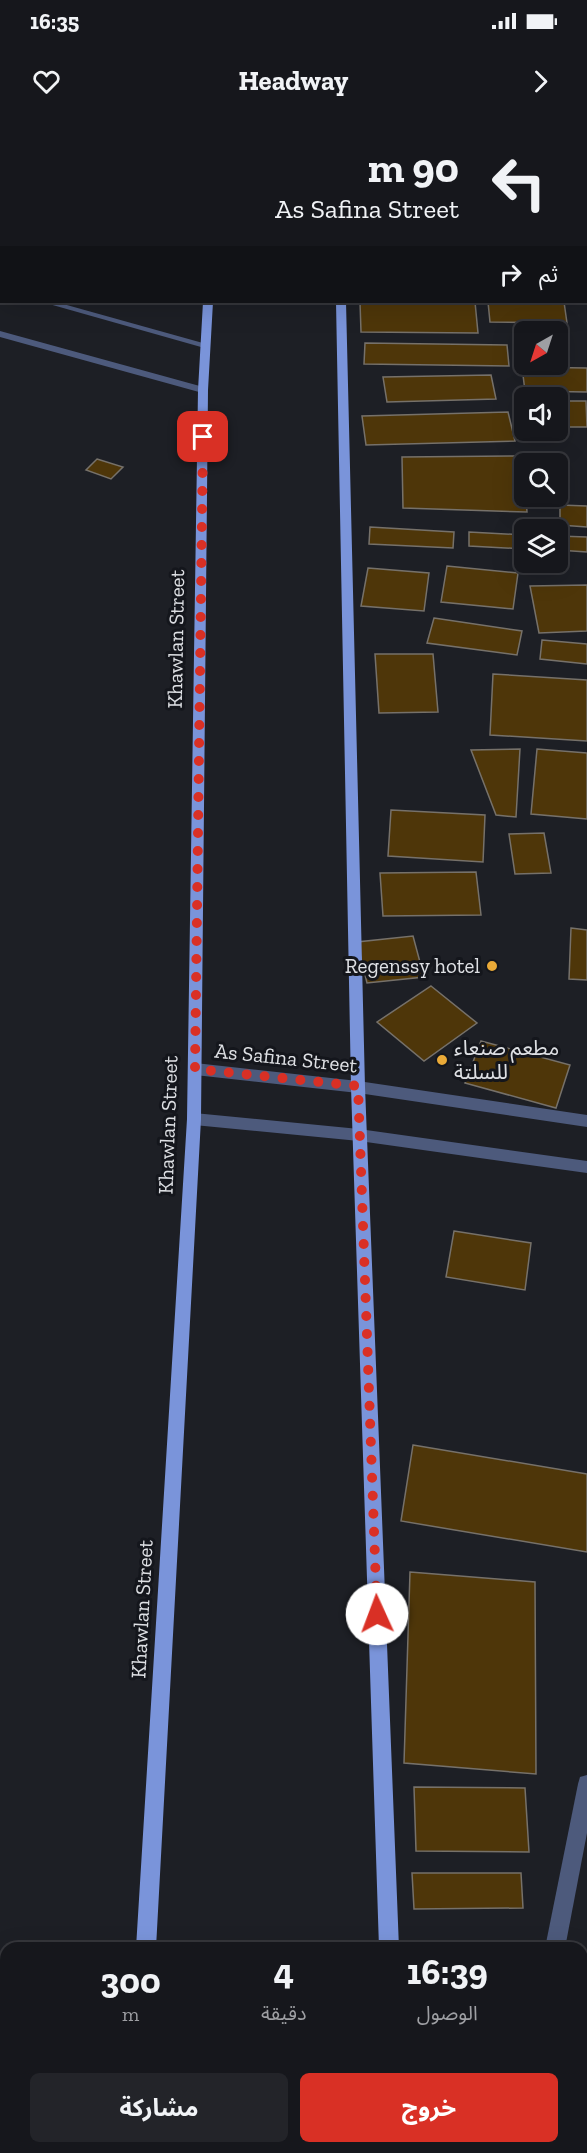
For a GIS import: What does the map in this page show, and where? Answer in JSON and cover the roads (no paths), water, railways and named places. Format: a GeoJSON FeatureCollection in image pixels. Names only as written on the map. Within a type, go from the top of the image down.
{"type":"FeatureCollection","features":[{"type":"Feature","properties":{"kind":"main road","name":"Khawlan Street"},"geometry":{"type":"LineString","coordinates":[[146,1942],[194,1119],[203,390],[208,303]]}},
{"type":"Feature","properties":{"kind":"main road"},"geometry":{"type":"LineString","coordinates":[[341,303],[359,1136],[389,1942]]}},
{"type":"Feature","properties":{"kind":"street"},"geometry":{"type":"LineString","coordinates":[[50,303],[206,345]]}},
{"type":"Feature","properties":{"kind":"street"},"geometry":{"type":"LineString","coordinates":[[0,334],[203,390]]}},
{"type":"Feature","properties":{"kind":"street","name":"As Safina Street"},"geometry":{"type":"LineString","coordinates":[[195,1069],[358,1086],[587,1120]]}},
{"type":"Feature","properties":{"kind":"street"},"geometry":{"type":"LineString","coordinates":[[194,1119],[359,1136],[587,1167]]}},
{"type":"Feature","properties":{"kind":"street"},"geometry":{"type":"LineString","coordinates":[[556,1942],[587,1784]]}},
{"type":"Feature","properties":{"kind":"place","name":"Regenssy hotel"},"geometry":{"type":"Point","coordinates":[492,966]}},
{"type":"Feature","properties":{"kind":"place","name":"مطعم صنعاء للسلتة"},"geometry":{"type":"Point","coordinates":[442,1060]}}]}
